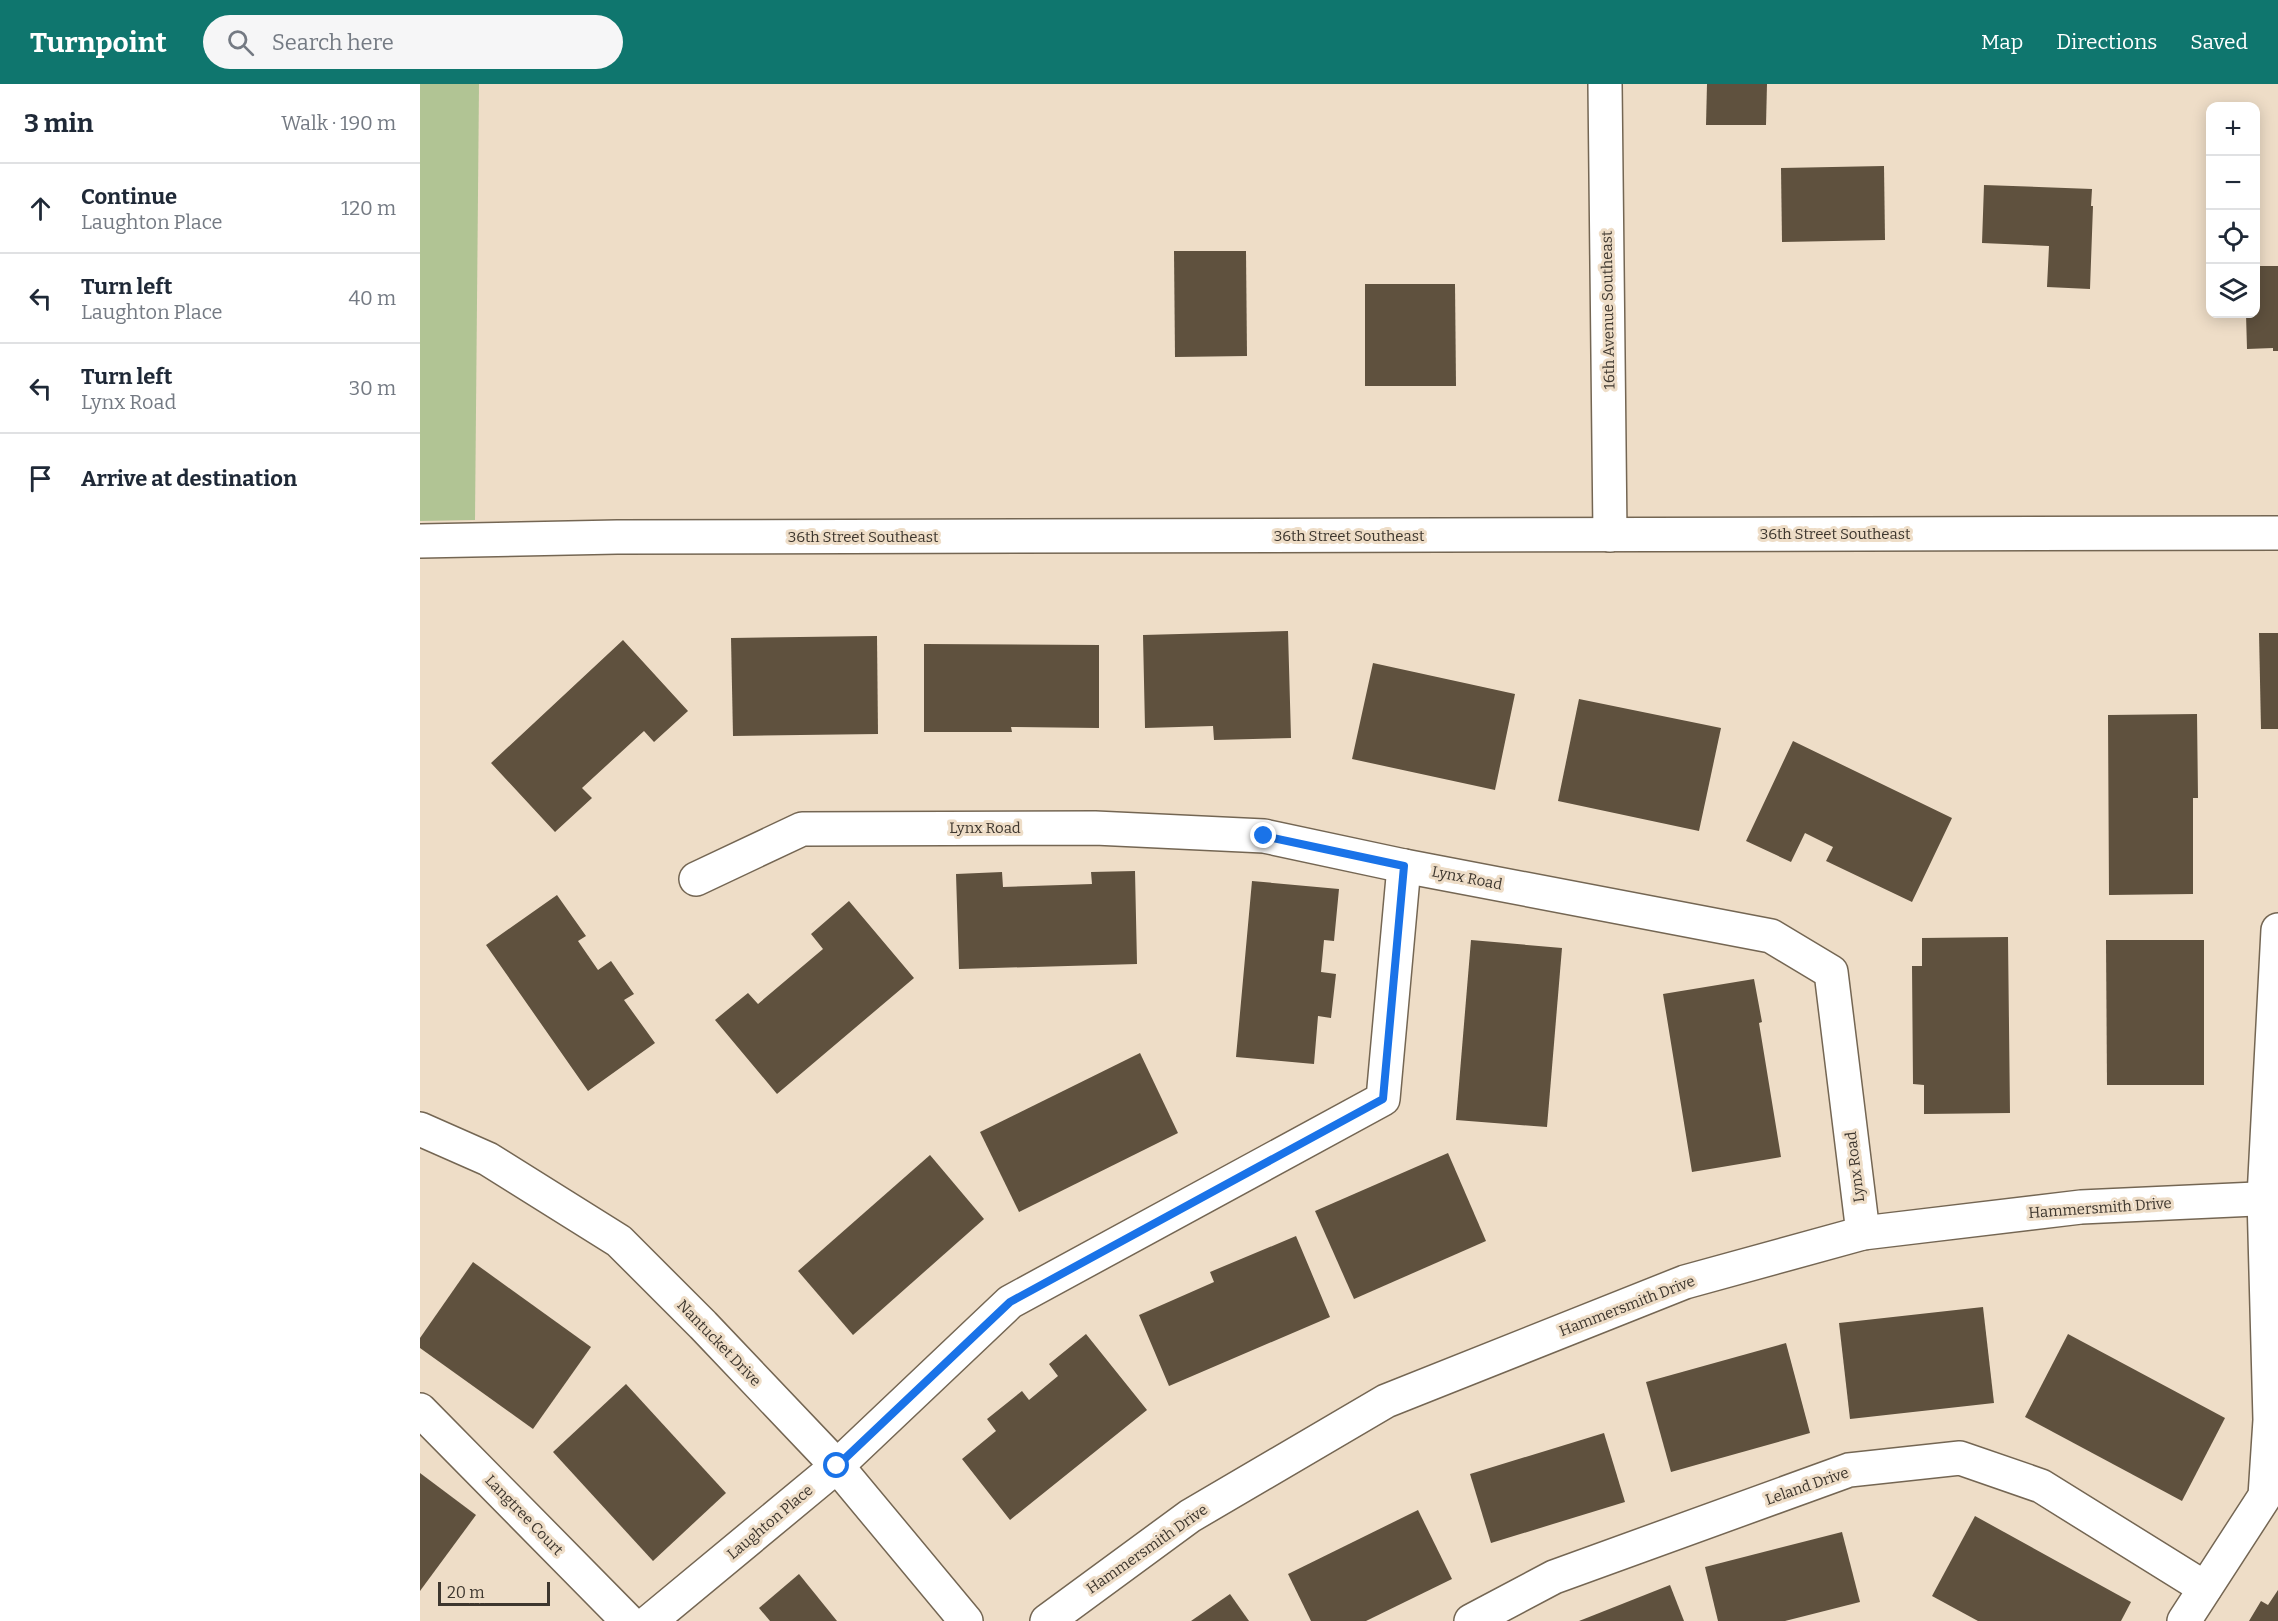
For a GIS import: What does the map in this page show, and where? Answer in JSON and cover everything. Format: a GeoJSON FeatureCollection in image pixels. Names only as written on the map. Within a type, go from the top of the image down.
{"type":"FeatureCollection","features":[{"type":"Feature","properties":{"kind":"street","name":"16th Avenue Southeast"},"geometry":{"type":"LineString","coordinates":[[1605,84],[1610,535]]}},
{"type":"Feature","properties":{"kind":"street","name":"36th Street Southeast"},"geometry":{"type":"LineString","coordinates":[[420,541],[617,537],[2278,533]]}},
{"type":"Feature","properties":{"kind":"street","name":"Lynx Road"},"geometry":{"type":"LineString","coordinates":[[696,879],[802,829],[1095,828],[1264,836],[1404,866],[1771,936],[1831,972],[1863,1233]]}},
{"type":"Feature","properties":{"kind":"street","name":"Laughton Place"},"geometry":{"type":"LineString","coordinates":[[650,1621],[837,1466],[1010,1302],[1383,1099],[1404,866]]}},
{"type":"Feature","properties":{"kind":"street"},"geometry":{"type":"LineString","coordinates":[[2184,1621],[2265,1496],[2270,1420],[2271,1197],[2278,930]]}},
{"type":"Feature","properties":{"kind":"street","name":"Nantucket Drive"},"geometry":{"type":"LineString","coordinates":[[420,1129],[488,1159],[619,1241],[703,1325],[837,1466],[966,1621]]}},
{"type":"Feature","properties":{"kind":"street","name":"Hammersmith Drive"},"geometry":{"type":"LineString","coordinates":[[1047,1621],[1190,1516],[1386,1401],[1685,1282],[1863,1233],[2081,1207],[2271,1197]]}},
{"type":"Feature","properties":{"kind":"street","name":"Langtree Court"},"geometry":{"type":"LineString","coordinates":[[420,1410],[628,1621]]}},
{"type":"Feature","properties":{"kind":"street","name":"Leland Drive"},"geometry":{"type":"LineString","coordinates":[[1471,1621],[1554,1577],[1849,1470],[1960,1458],[2041,1486],[2205,1588]]}},
{"type":"Feature","properties":{"kind":"green space"},"geometry":{"type":"Polygon","coordinates":[[[420,84],[479,84],[475,520],[420,521],[420,84]]]}},
{"type":"Feature","properties":{"kind":"building"},"geometry":{"type":"Polygon","coordinates":[[[1707,84],[1767,84],[1766,125],[1706,125],[1707,84]]]}},
{"type":"Feature","properties":{"kind":"building"},"geometry":{"type":"Polygon","coordinates":[[[1884,166],[1885,240],[1782,242],[1781,168],[1884,166]]]}},
{"type":"Feature","properties":{"kind":"building"},"geometry":{"type":"Polygon","coordinates":[[[1984,185],[2092,189],[2090,289],[2047,287],[2049,246],[1982,243],[1984,185]]]}},
{"type":"Feature","properties":{"kind":"building"},"geometry":{"type":"Polygon","coordinates":[[[1174,251],[1246,251],[1247,356],[1175,357],[1174,251]]]}},
{"type":"Feature","properties":{"kind":"building"},"geometry":{"type":"Polygon","coordinates":[[[2260,266],[2278,266],[2278,351],[2273,351],[2273,348],[2247,349],[2246,318],[2260,318],[2260,266]]]}},
{"type":"Feature","properties":{"kind":"building"},"geometry":{"type":"Polygon","coordinates":[[[1365,284],[1455,284],[1456,386],[1365,386],[1365,284]]]}},
{"type":"Feature","properties":{"kind":"building"},"geometry":{"type":"Polygon","coordinates":[[[1288,631],[1291,738],[1214,740],[1213,726],[1145,728],[1143,635],[1288,631]]]}},
{"type":"Feature","properties":{"kind":"building"},"geometry":{"type":"Polygon","coordinates":[[[2259,633],[2278,633],[2278,729],[2261,729],[2259,633]]]}},
{"type":"Feature","properties":{"kind":"building"},"geometry":{"type":"Polygon","coordinates":[[[877,636],[878,734],[733,736],[731,638],[877,636]]]}},
{"type":"Feature","properties":{"kind":"building"},"geometry":{"type":"Polygon","coordinates":[[[623,640],[688,711],[654,742],[644,731],[582,788],[592,798],[555,832],[491,763],[623,640]]]}},
{"type":"Feature","properties":{"kind":"building"},"geometry":{"type":"Polygon","coordinates":[[[924,644],[1099,645],[1099,728],[1011,727],[1012,732],[924,732],[924,644]]]}},
{"type":"Feature","properties":{"kind":"building"},"geometry":{"type":"Polygon","coordinates":[[[1373,663],[1515,694],[1495,790],[1352,759],[1373,663]]]}},
{"type":"Feature","properties":{"kind":"building"},"geometry":{"type":"Polygon","coordinates":[[[1579,699],[1721,728],[1699,831],[1558,801],[1579,699]]]}},
{"type":"Feature","properties":{"kind":"building"},"geometry":{"type":"Polygon","coordinates":[[[2197,714],[2198,798],[2193,798],[2193,894],[2109,895],[2108,715],[2197,714]]]}},
{"type":"Feature","properties":{"kind":"building"},"geometry":{"type":"Polygon","coordinates":[[[1793,741],[1952,818],[1912,902],[1826,861],[1833,847],[1805,833],[1791,862],[1746,841],[1793,741]]]}},
{"type":"Feature","properties":{"kind":"building"},"geometry":{"type":"Polygon","coordinates":[[[1135,871],[1137,964],[959,969],[956,874],[1002,872],[1003,887],[1092,884],[1091,872],[1135,871]]]}},
{"type":"Feature","properties":{"kind":"building"},"geometry":{"type":"Polygon","coordinates":[[[1252,881],[1339,889],[1334,941],[1324,940],[1321,972],[1336,974],[1331,1018],[1318,1016],[1314,1064],[1236,1057],[1252,881]]]}},
{"type":"Feature","properties":{"kind":"building"},"geometry":{"type":"Polygon","coordinates":[[[557,895],[586,936],[578,941],[598,970],[611,961],[634,994],[624,1000],[655,1043],[588,1091],[486,945],[557,895]]]}},
{"type":"Feature","properties":{"kind":"building"},"geometry":{"type":"Polygon","coordinates":[[[849,901],[914,978],[777,1094],[715,1020],[748,993],[758,1004],[823,949],[811,934],[849,901]]]}},
{"type":"Feature","properties":{"kind":"building"},"geometry":{"type":"Polygon","coordinates":[[[2008,937],[2010,1113],[1924,1114],[1924,1085],[1913,1084],[1912,966],[1922,966],[1922,938],[2008,937]]]}},
{"type":"Feature","properties":{"kind":"building"},"geometry":{"type":"Polygon","coordinates":[[[1471,940],[1562,948],[1547,1127],[1456,1120],[1471,940]]]}},
{"type":"Feature","properties":{"kind":"building"},"geometry":{"type":"Polygon","coordinates":[[[2106,940],[2204,940],[2204,1085],[2107,1085],[2106,940]]]}},
{"type":"Feature","properties":{"kind":"building"},"geometry":{"type":"Polygon","coordinates":[[[1754,979],[1781,1157],[1692,1172],[1663,994],[1754,979]]]}},
{"type":"Feature","properties":{"kind":"building"},"geometry":{"type":"Polygon","coordinates":[[[1140,1053],[1178,1133],[1019,1212],[980,1132],[1140,1053]]]}},
{"type":"Feature","properties":{"kind":"building"},"geometry":{"type":"Polygon","coordinates":[[[1448,1153],[1486,1241],[1354,1299],[1315,1211],[1448,1153]]]}},
{"type":"Feature","properties":{"kind":"building"},"geometry":{"type":"Polygon","coordinates":[[[930,1155],[984,1219],[853,1335],[798,1271],[930,1155]]]}},
{"type":"Feature","properties":{"kind":"building"},"geometry":{"type":"Polygon","coordinates":[[[1296,1236],[1330,1317],[1169,1386],[1139,1315],[1214,1282],[1210,1272],[1296,1236]]]}},
{"type":"Feature","properties":{"kind":"building"},"geometry":{"type":"Polygon","coordinates":[[[473,1262],[591,1347],[533,1429],[420,1348],[420,1338],[473,1262]]]}},
{"type":"Feature","properties":{"kind":"building"},"geometry":{"type":"Polygon","coordinates":[[[1983,1307],[1994,1403],[1850,1419],[1839,1323],[1983,1307]]]}},
{"type":"Feature","properties":{"kind":"building"},"geometry":{"type":"Polygon","coordinates":[[[1086,1334],[1147,1410],[1010,1520],[962,1459],[996,1431],[987,1419],[1022,1391],[1029,1400],[1058,1376],[1049,1364],[1086,1334]]]}},
{"type":"Feature","properties":{"kind":"building"},"geometry":{"type":"Polygon","coordinates":[[[2068,1334],[2225,1418],[2182,1501],[2025,1417],[2068,1334]]]}},
{"type":"Feature","properties":{"kind":"building"},"geometry":{"type":"Polygon","coordinates":[[[1786,1343],[1810,1433],[1671,1472],[1646,1382],[1786,1343]]]}},
{"type":"Feature","properties":{"kind":"building"},"geometry":{"type":"Polygon","coordinates":[[[626,1384],[726,1493],[653,1561],[553,1452],[626,1384]]]}},
{"type":"Feature","properties":{"kind":"building"},"geometry":{"type":"Polygon","coordinates":[[[1604,1433],[1625,1502],[1491,1543],[1470,1474],[1604,1433]]]}},
{"type":"Feature","properties":{"kind":"building"},"geometry":{"type":"Polygon","coordinates":[[[420,1473],[476,1515],[420,1591],[420,1473]]]}},
{"type":"Feature","properties":{"kind":"building"},"geometry":{"type":"Polygon","coordinates":[[[1418,1510],[1452,1579],[1366,1621],[1311,1621],[1288,1574],[1418,1510]]]}},
{"type":"Feature","properties":{"kind":"building"},"geometry":{"type":"Polygon","coordinates":[[[1975,1516],[2131,1602],[2121,1621],[1978,1621],[1932,1596],[1975,1516]]]}},
{"type":"Feature","properties":{"kind":"building"},"geometry":{"type":"Polygon","coordinates":[[[1842,1532],[1860,1602],[1785,1621],[1718,1621],[1705,1567],[1842,1532]]]}},
{"type":"Feature","properties":{"kind":"building"},"geometry":{"type":"Polygon","coordinates":[[[799,1574],[837,1621],[770,1621],[759,1608],[799,1574]]]}},
{"type":"Feature","properties":{"kind":"building"},"geometry":{"type":"Polygon","coordinates":[[[1670,1585],[1684,1621],[1579,1621],[1670,1585]]]}},
{"type":"Feature","properties":{"kind":"building"},"geometry":{"type":"Polygon","coordinates":[[[2278,1590],[2278,1621],[2249,1621],[2261,1601],[2268,1605],[2278,1590]]]}},
{"type":"Feature","properties":{"kind":"building"},"geometry":{"type":"Polygon","coordinates":[[[1230,1594],[1249,1621],[1191,1621],[1230,1594]]]}},
{"type":"Feature","properties":{"kind":"route"},"geometry":{"type":"LineString","coordinates":[[837,1466],[1010,1302],[1383,1099],[1404,866],[1264,836]]}}]}
